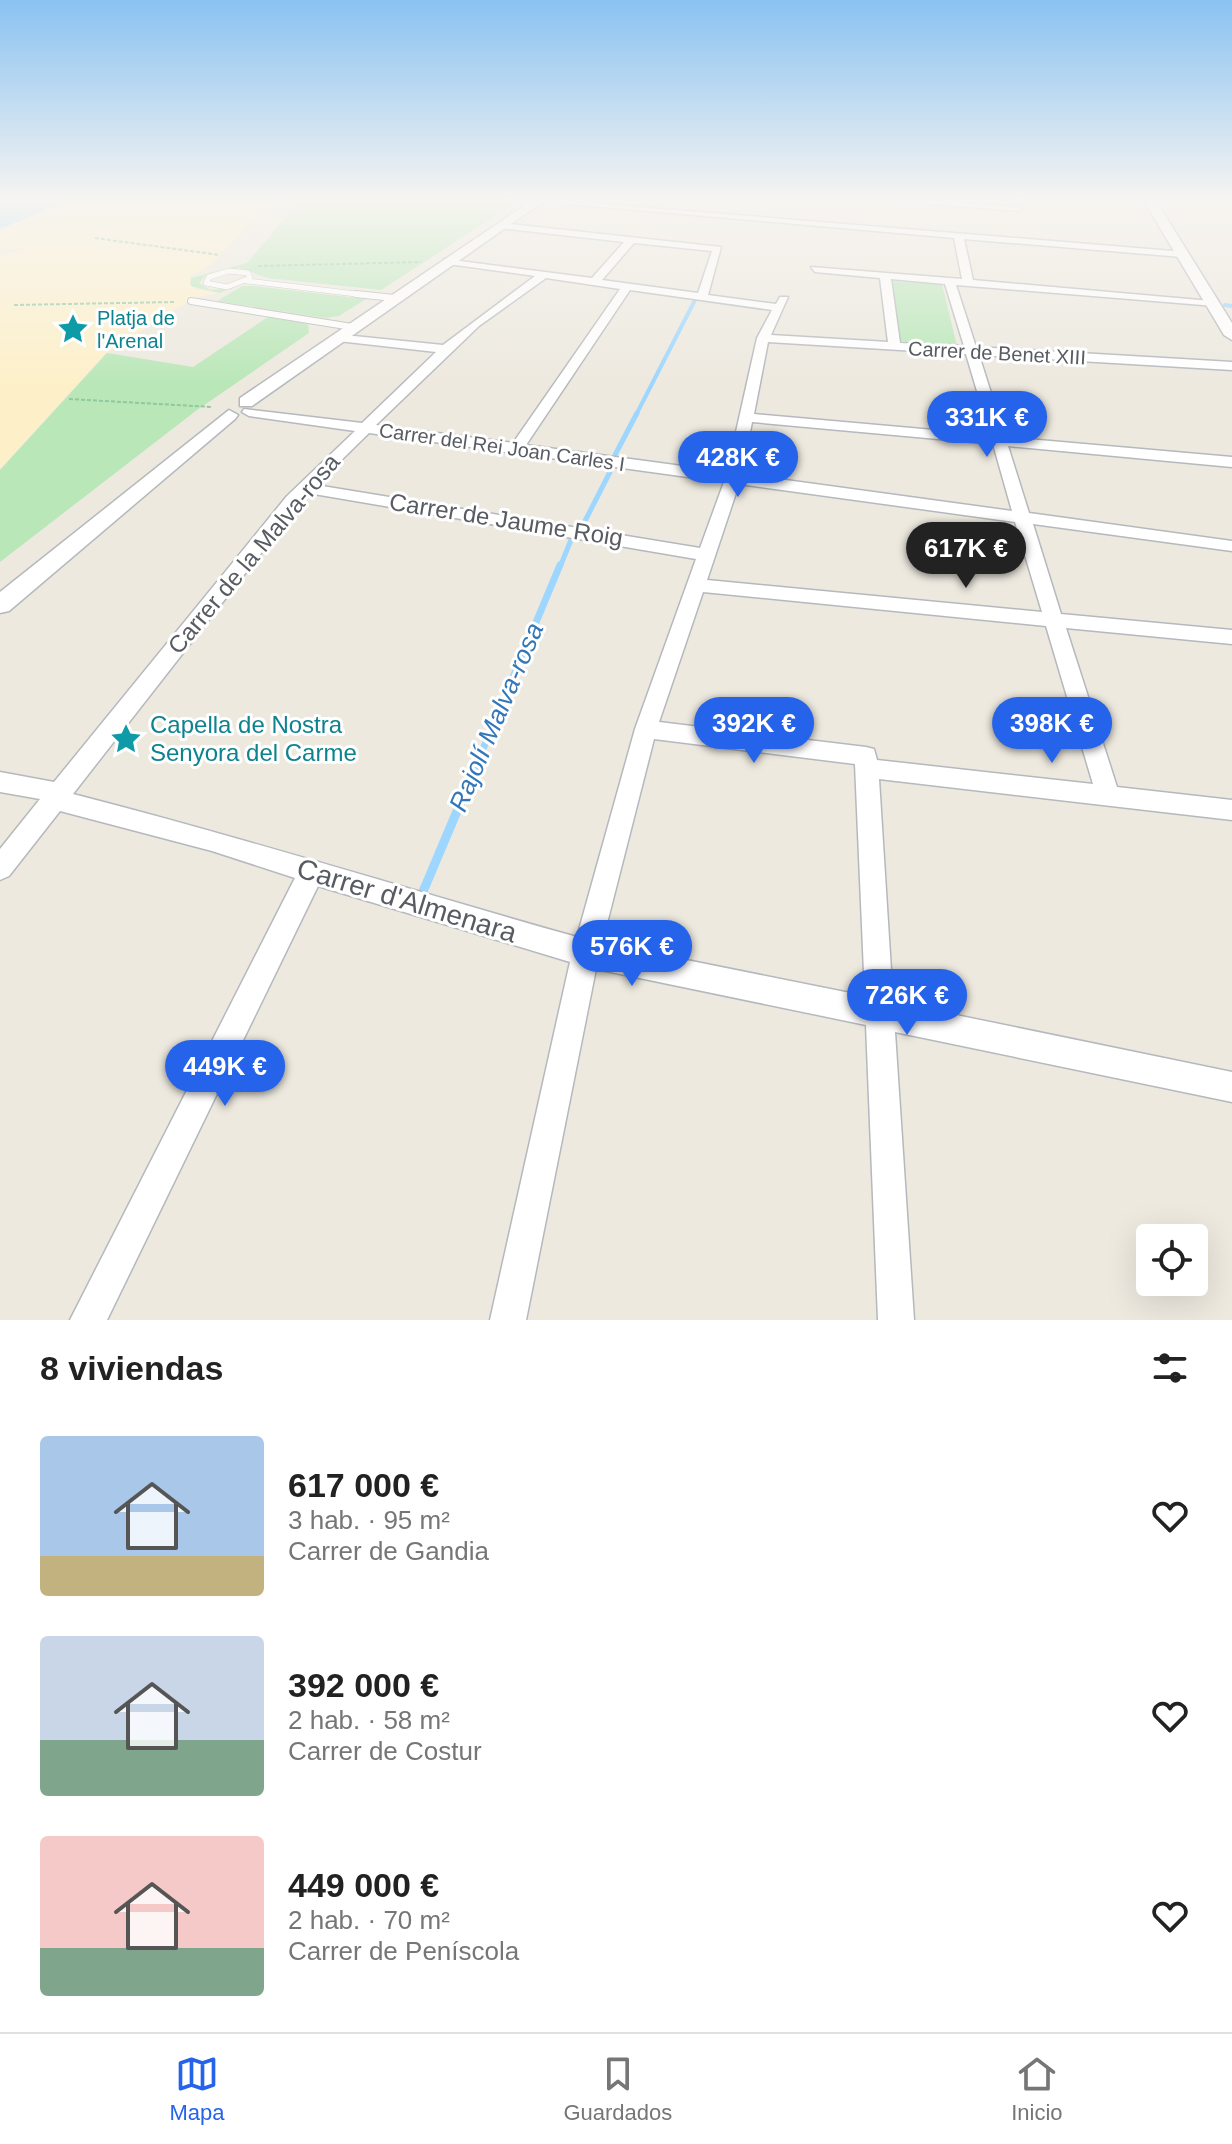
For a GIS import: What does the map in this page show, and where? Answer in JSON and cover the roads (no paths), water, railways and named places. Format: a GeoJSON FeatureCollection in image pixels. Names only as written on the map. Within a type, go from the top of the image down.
{"type":"FeatureCollection","features":[{"type":"Feature","properties":{"kind":"street"},"geometry":{"type":"LineString","coordinates":[[0,605],[236,407],[446,263]]}},
{"type":"Feature","properties":{"kind":"street"},"geometry":{"type":"LineString","coordinates":[[459,263],[702,297],[781,303],[763,338],[733,479],[646,729],[586,953],[508,1320]]}},
{"type":"Feature","properties":{"kind":"street"},"geometry":{"type":"LineString","coordinates":[[594,282],[611,263]]}},
{"type":"Feature","properties":{"kind":"street"},"geometry":{"type":"LineString","coordinates":[[702,297],[713,263]]}},
{"type":"Feature","properties":{"kind":"street"},"geometry":{"type":"LineString","coordinates":[[964,263],[968,283]]}},
{"type":"Feature","properties":{"kind":"street"},"geometry":{"type":"LineString","coordinates":[[1187,263],[1232,334]]}},
{"type":"Feature","properties":{"kind":"street"},"geometry":{"type":"LineString","coordinates":[[815,269],[1211,304]]}},
{"type":"Feature","properties":{"kind":"street","name":"Carrer de la Malva-rosa"},"geometry":{"type":"LineString","coordinates":[[0,868],[305,488],[446,349],[475,324],[544,275]]}},
{"type":"Feature","properties":{"kind":"street"},"geometry":{"type":"LineString","coordinates":[[885,276],[895,347]]}},
{"type":"Feature","properties":{"kind":"street"},"geometry":{"type":"LineString","coordinates":[[950,282],[1108,796]]}},
{"type":"Feature","properties":{"kind":"street"},"geometry":{"type":"LineString","coordinates":[[517,448],[627,286]]}},
{"type":"Feature","properties":{"kind":"street"},"geometry":{"type":"LineString","coordinates":[[338,337],[446,349]]}},
{"type":"Feature","properties":{"kind":"street","name":"Carrer de Benet XIII"},"geometry":{"type":"LineString","coordinates":[[763,338],[1232,366]]}},
{"type":"Feature","properties":{"kind":"street","name":"Carrer del Rei Joan Carles I"},"geometry":{"type":"LineString","coordinates":[[236,407],[733,479],[1232,546]]}},
{"type":"Feature","properties":{"kind":"street"},"geometry":{"type":"LineString","coordinates":[[746,417],[1232,462]]}},
{"type":"Feature","properties":{"kind":"street","name":"Carrer de Jaume Roig"},"geometry":{"type":"LineString","coordinates":[[305,488],[707,555]]}},
{"type":"Feature","properties":{"kind":"street"},"geometry":{"type":"LineString","coordinates":[[696,585],[1232,637]]}},
{"type":"Feature","properties":{"kind":"street"},"geometry":{"type":"LineString","coordinates":[[646,729],[1108,796],[1232,810]]}},
{"type":"Feature","properties":{"kind":"street"},"geometry":{"type":"LineString","coordinates":[[867,762],[896,1320]]}},
{"type":"Feature","properties":{"kind":"street","name":"Carrer d'Almenara"},"geometry":{"type":"LineString","coordinates":[[0,782],[212,840],[586,953],[1232,1087]]}},
{"type":"Feature","properties":{"kind":"street"},"geometry":{"type":"LineString","coordinates":[[88,1320],[312,872]]}},
{"type":"Feature","properties":{"kind":"lane"},"geometry":{"type":"LineString","coordinates":[[247,281],[250,275],[236,271],[215,275],[206,283],[219,287],[247,281],[394,298]]}},
{"type":"Feature","properties":{"kind":"lane"},"geometry":{"type":"LineString","coordinates":[[191,301],[352,327]]}},
{"type":"Feature","properties":{"kind":"waterway","name":"Rajolí Malva-rosa"},"geometry":{"type":"LineString","coordinates":[[636,415],[695,300]]}},
{"type":"Feature","properties":{"kind":"waterway"},"geometry":{"type":"LineString","coordinates":[[1225,305],[1232,306]]}},
{"type":"Feature","properties":{"kind":"waterway","name":"Rajolí Malva-rosa"},"geometry":{"type":"LineString","coordinates":[[615,455],[637,413]]}},
{"type":"Feature","properties":{"kind":"waterway","name":"Rajolí Malva-rosa"},"geometry":{"type":"LineString","coordinates":[[585,521],[610,472]]}},
{"type":"Feature","properties":{"kind":"waterway","name":"Rajolí Malva-rosa"},"geometry":{"type":"LineString","coordinates":[[560,567],[571,540]]}},
{"type":"Feature","properties":{"kind":"waterway","name":"Rajolí Malva-rosa"},"geometry":{"type":"LineString","coordinates":[[478,761],[560,565]]}},
{"type":"Feature","properties":{"kind":"waterway","name":"Rajolí Malva-rosa"},"geometry":{"type":"LineString","coordinates":[[422,894],[479,759]]}},
{"type":"Feature","properties":{"kind":"place","name":"Platja de l'Arenal"},"geometry":{"type":"Point","coordinates":[73,329]}},
{"type":"Feature","properties":{"kind":"place","name":"Capella de Nostra Senyora del Carme"},"geometry":{"type":"Point","coordinates":[126,739]}}]}
